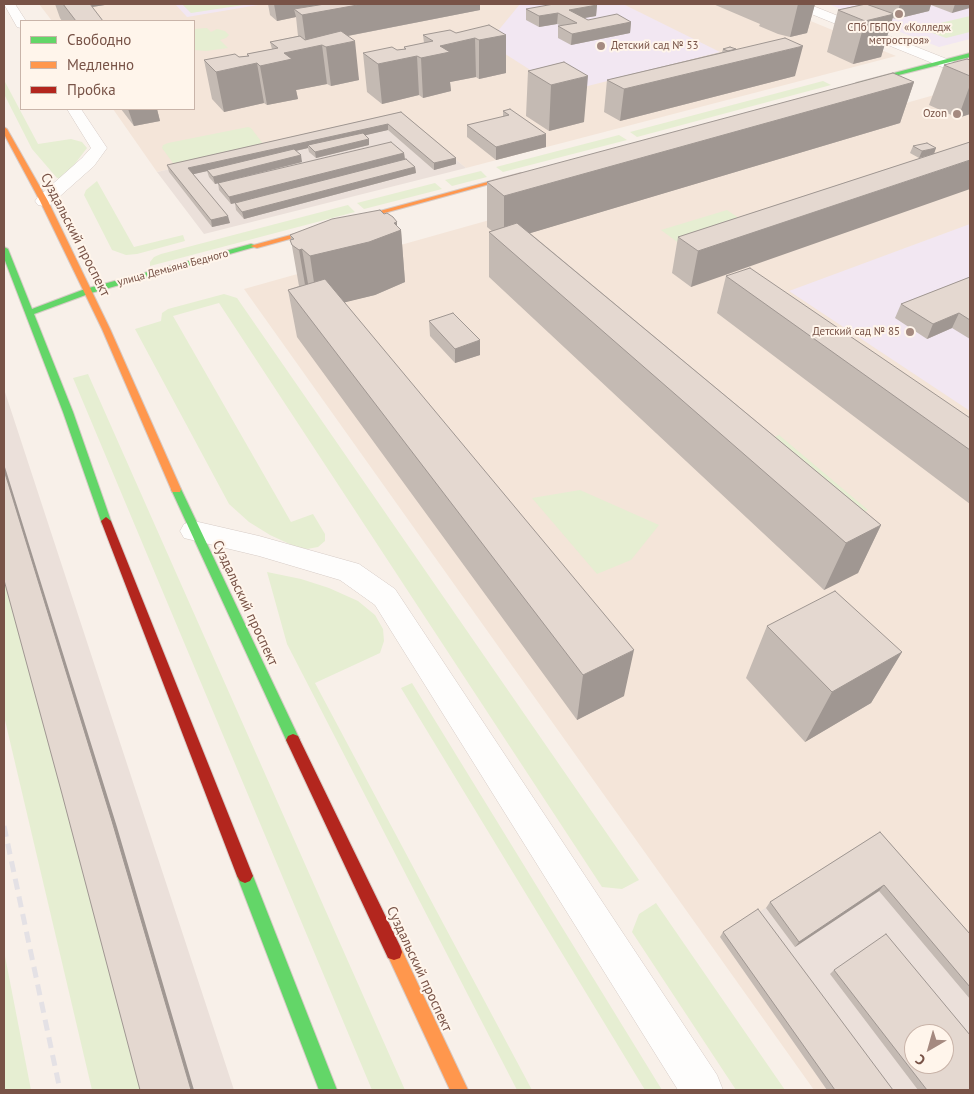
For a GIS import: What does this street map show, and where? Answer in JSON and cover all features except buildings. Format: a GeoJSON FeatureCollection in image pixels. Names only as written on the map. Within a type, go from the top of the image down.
{"type":"FeatureCollection","features":[{"type":"Feature","properties":{"kind":"main road"},"geometry":{"type":"LineString","coordinates":[[964,66],[853,90],[970,55]]}},
{"type":"Feature","properties":{"kind":"main road","name":"Суздальский проспект"},"geometry":{"type":"LineString","coordinates":[[4,129],[16,155],[44,201],[88,291],[98,302],[194,531],[460,1090]]}},
{"type":"Feature","properties":{"kind":"main road","name":"улица Демьяна Бедного"},"geometry":{"type":"LineString","coordinates":[[29,313],[88,291],[537,171]]}},
{"type":"Feature","properties":{"kind":"main road"},"geometry":{"type":"LineString","coordinates":[[333,237],[529,184]]}},
{"type":"Feature","properties":{"kind":"main road"},"geometry":{"type":"LineString","coordinates":[[4,249],[68,412],[101,507],[328,1090]]}},
{"type":"Feature","properties":{"kind":"main road"},"geometry":{"type":"LineString","coordinates":[[29,313],[98,302]]}},
{"type":"Feature","properties":{"kind":"street"},"geometry":{"type":"LineString","coordinates":[[9,4],[20,22]]}},
{"type":"Feature","properties":{"kind":"street"},"geometry":{"type":"LineString","coordinates":[[798,4],[942,62],[964,66]]}},
{"type":"Feature","properties":{"kind":"street"},"geometry":{"type":"LineString","coordinates":[[44,201],[88,162],[99,148],[75,110]]}},
{"type":"Feature","properties":{"kind":"street"},"geometry":{"type":"LineString","coordinates":[[194,531],[259,546],[349,572],[385,597],[702,1090]]}},
{"type":"Feature","properties":{"kind":"shaded area"},"geometry":{"type":"Polygon","coordinates":[[[39,4],[769,4],[896,56],[466,168],[403,116],[157,172],[114,110],[195,110],[195,20],[51,20],[39,4]]]}},
{"type":"Feature","properties":{"kind":"shaded area"},"geometry":{"type":"Polygon","coordinates":[[[175,4],[264,4],[187,17],[175,4]]]}},
{"type":"Feature","properties":{"kind":"shaded area","name":"Детский сад № 53"},"geometry":{"type":"Polygon","coordinates":[[[520,4],[623,4],[720,52],[584,87],[546,80],[488,43],[520,4]]]}},
{"type":"Feature","properties":{"kind":"shaded area"},"geometry":{"type":"Polygon","coordinates":[[[828,4],[970,4],[970,39],[939,47],[828,4]]]}},
{"type":"Feature","properties":{"kind":"shaded area"},"geometry":{"type":"Polygon","coordinates":[[[970,85],[970,1090],[814,1090],[244,289],[970,85]]]}},
{"type":"Feature","properties":{"kind":"shaded area"},"geometry":{"type":"Polygon","coordinates":[[[403,116],[466,168],[204,234],[157,172],[403,116]]]}},
{"type":"Feature","properties":{"kind":"shaded area","name":"Детский сад № 85"},"geometry":{"type":"Polygon","coordinates":[[[970,224],[970,411],[789,291],[970,224]]]}},
{"type":"Feature","properties":{"kind":"shaded area"},"geometry":{"type":"Polygon","coordinates":[[[4,389],[234,1090],[144,1090],[4,570],[4,389]]]}},
{"type":"Feature","properties":{"kind":"shaded area"},"geometry":{"type":"Polygon","coordinates":[[[875,838],[970,947],[970,1090],[827,1090],[720,937],[875,838]]]}},
{"type":"Feature","properties":{"kind":"green space"},"geometry":{"type":"Polygon","coordinates":[[[182,4],[250,4],[191,13],[182,4]]]}},
{"type":"Feature","properties":{"kind":"green space"},"geometry":{"type":"Polygon","coordinates":[[[970,16],[970,32],[946,38],[919,28],[970,16]]]}},
{"type":"Feature","properties":{"kind":"green space"},"geometry":{"type":"Polygon","coordinates":[[[207,28],[211,32],[217,29],[225,31],[229,35],[220,40],[228,48],[206,51],[195,50],[195,29],[207,28]]]}},
{"type":"Feature","properties":{"kind":"green space"},"geometry":{"type":"Polygon","coordinates":[[[4,80],[38,144],[71,139],[82,142],[87,148],[64,178],[57,178],[32,149],[4,94],[4,80]]]}},
{"type":"Feature","properties":{"kind":"green space"},"geometry":{"type":"Polygon","coordinates":[[[823,81],[831,85],[637,137],[630,132],[823,81]]]}},
{"type":"Feature","properties":{"kind":"green space"},"geometry":{"type":"Polygon","coordinates":[[[248,127],[251,128],[264,145],[178,164],[173,163],[162,148],[163,145],[168,143],[248,127]]]}},
{"type":"Feature","properties":{"kind":"green space"},"geometry":{"type":"Polygon","coordinates":[[[619,135],[627,140],[503,172],[496,167],[619,135]]]}},
{"type":"Feature","properties":{"kind":"green space"},"geometry":{"type":"Polygon","coordinates":[[[481,171],[487,177],[452,186],[445,180],[481,171]]]}},
{"type":"Feature","properties":{"kind":"green space"},"geometry":{"type":"Polygon","coordinates":[[[97,181],[134,247],[183,235],[185,241],[137,254],[126,255],[112,250],[84,195],[86,190],[97,181]]]}},
{"type":"Feature","properties":{"kind":"green space"},"geometry":{"type":"Polygon","coordinates":[[[435,183],[442,189],[364,209],[357,203],[435,183]]]}},
{"type":"Feature","properties":{"kind":"green space"},"geometry":{"type":"Polygon","coordinates":[[[348,205],[355,212],[150,266],[150,262],[154,257],[161,254],[348,205]]]}},
{"type":"Feature","properties":{"kind":"green space"},"geometry":{"type":"Polygon","coordinates":[[[727,210],[746,223],[680,244],[661,230],[727,210]]]}},
{"type":"Feature","properties":{"kind":"green space"},"geometry":{"type":"Polygon","coordinates":[[[224,294],[237,298],[639,880],[622,889],[602,887],[219,303],[173,316],[291,522],[313,514],[325,534],[325,541],[318,547],[307,549],[296,547],[270,535],[249,522],[229,504],[135,329],[161,321],[162,313],[168,309],[224,294]]]}},
{"type":"Feature","properties":{"kind":"green space"},"geometry":{"type":"Polygon","coordinates":[[[88,374],[405,1090],[372,1090],[73,378],[88,374]]]}},
{"type":"Feature","properties":{"kind":"green space"},"geometry":{"type":"Polygon","coordinates":[[[779,435],[868,510],[849,519],[761,443],[779,435]]]}},
{"type":"Feature","properties":{"kind":"green space"},"geometry":{"type":"Polygon","coordinates":[[[580,490],[659,525],[631,560],[597,574],[532,498],[580,490]]]}},
{"type":"Feature","properties":{"kind":"green space"},"geometry":{"type":"Polygon","coordinates":[[[267,572],[301,579],[329,588],[358,601],[375,615],[383,629],[384,641],[380,653],[315,683],[532,1090],[517,1090],[287,644],[267,572]]]}},
{"type":"Feature","properties":{"kind":"green space"},"geometry":{"type":"Polygon","coordinates":[[[4,574],[142,1090],[92,1090],[4,716],[4,574]]]}},
{"type":"Feature","properties":{"kind":"green space"},"geometry":{"type":"Polygon","coordinates":[[[412,683],[662,1090],[645,1090],[401,688],[412,683]]]}},
{"type":"Feature","properties":{"kind":"green space"},"geometry":{"type":"Polygon","coordinates":[[[656,903],[785,1090],[736,1090],[632,932],[639,914],[656,903]]]}},
{"type":"Feature","properties":{"kind":"green space"},"geometry":{"type":"Polygon","coordinates":[[[4,951],[31,1090],[4,1090],[4,951]]]}},
{"type":"Feature","properties":{"kind":"railway"},"geometry":{"type":"LineString","coordinates":[[4,826],[60,1090]]}},
{"type":"Feature","properties":{"kind":"traffic: fast"},"geometry":{"type":"LineString","coordinates":[[859,83],[970,55]]}},
{"type":"Feature","properties":{"kind":"traffic: fast"},"geometry":{"type":"LineString","coordinates":[[29,313],[88,291],[254,246]]}},
{"type":"Feature","properties":{"kind":"traffic: fast"},"geometry":{"type":"LineString","coordinates":[[4,249],[68,412],[106,521]]}},
{"type":"Feature","properties":{"kind":"traffic: fast"},"geometry":{"type":"LineString","coordinates":[[176,489],[293,740]]}},
{"type":"Feature","properties":{"kind":"traffic: fast"},"geometry":{"type":"LineString","coordinates":[[245,876],[328,1090]]}},
{"type":"Feature","properties":{"kind":"traffic: slow"},"geometry":{"type":"LineString","coordinates":[[4,129],[44,201],[106,329],[176,489]]}},
{"type":"Feature","properties":{"kind":"traffic: slow"},"geometry":{"type":"LineString","coordinates":[[254,246],[523,174]]}},
{"type":"Feature","properties":{"kind":"traffic: slow"},"geometry":{"type":"LineString","coordinates":[[394,952],[459,1090]]}},
{"type":"Feature","properties":{"kind":"traffic: jam"},"geometry":{"type":"LineString","coordinates":[[106,521],[245,876]]}},
{"type":"Feature","properties":{"kind":"traffic: jam"},"geometry":{"type":"LineString","coordinates":[[293,740],[394,952]]}},
{"type":"Feature","properties":{"kind":"place","name":"СПб ГБПОУ «Колледж метростроя»"},"geometry":{"type":"Point","coordinates":[899,14]}},
{"type":"Feature","properties":{"kind":"place","name":"Детский сад № 53"},"geometry":{"type":"Point","coordinates":[601,46]}},
{"type":"Feature","properties":{"kind":"place","name":"Ozon"},"geometry":{"type":"Point","coordinates":[957,114]}},
{"type":"Feature","properties":{"kind":"place","name":"Детский сад № 85"},"geometry":{"type":"Point","coordinates":[910,332]}}]}
